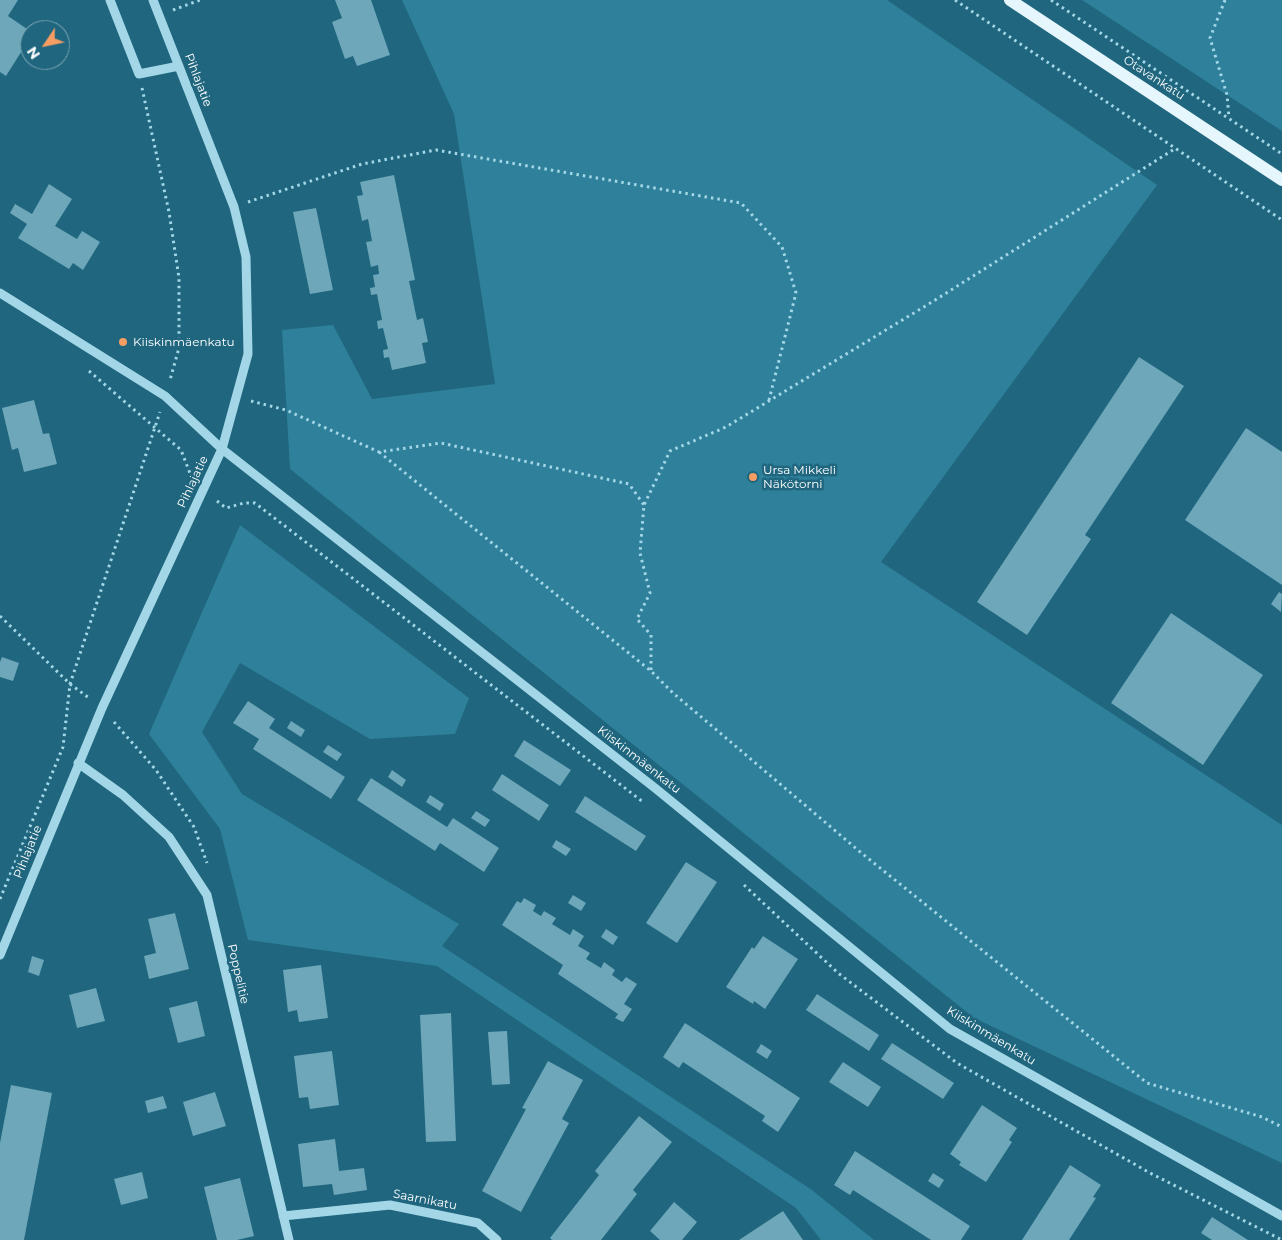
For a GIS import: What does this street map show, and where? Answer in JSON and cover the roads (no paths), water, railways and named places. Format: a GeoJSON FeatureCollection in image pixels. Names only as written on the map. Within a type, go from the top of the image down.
{"type":"FeatureCollection","features":[{"type":"Feature","properties":{"kind":"main road","name":"Otavankatu"},"geometry":{"type":"LineString","coordinates":[[1010,0],[1282,180]]}},
{"type":"Feature","properties":{"kind":"street"},"geometry":{"type":"LineString","coordinates":[[110,0],[139,74],[180,66]]}},
{"type":"Feature","properties":{"kind":"street","name":"Pihlajatie"},"geometry":{"type":"LineString","coordinates":[[0,955],[102,708],[222,449],[248,354],[246,257],[234,207],[153,0]]}},
{"type":"Feature","properties":{"kind":"street","name":"Kiiskinmäenkatu"},"geometry":{"type":"LineString","coordinates":[[0,293],[166,396],[222,449],[655,788],[950,1029],[1282,1216]]}},
{"type":"Feature","properties":{"kind":"street","name":"Poppelitie"},"geometry":{"type":"LineString","coordinates":[[78,763],[123,795],[169,837],[207,895],[289,1240]]}},
{"type":"Feature","properties":{"kind":"street","name":"Saarnikatu"},"geometry":{"type":"LineString","coordinates":[[283,1216],[390,1205],[478,1223],[497,1240]]}},
{"type":"Feature","properties":{"kind":"place","name":"Kiiskinmäenkatu"},"geometry":{"type":"Point","coordinates":[123,342]}},
{"type":"Feature","properties":{"kind":"place","name":"Ursa Mikkeli Näkötorni"},"geometry":{"type":"Point","coordinates":[753,477]}}]}
